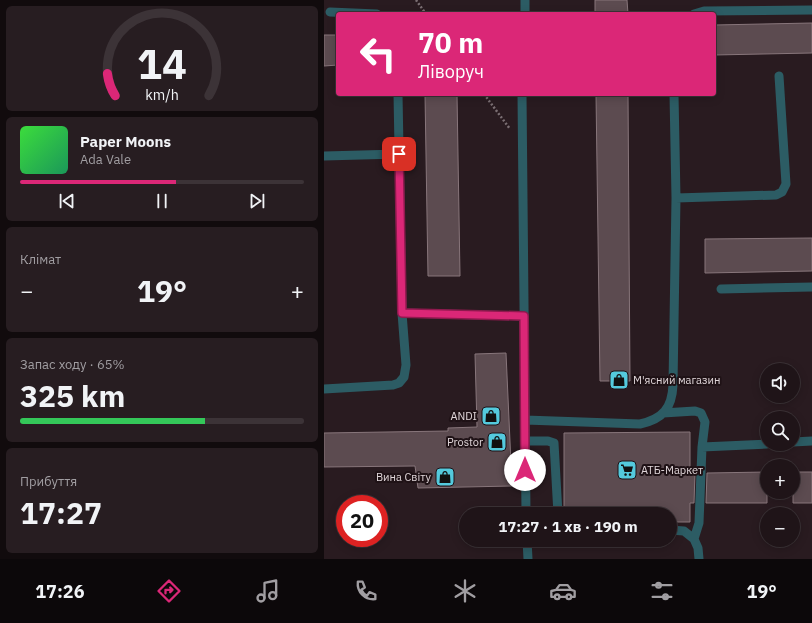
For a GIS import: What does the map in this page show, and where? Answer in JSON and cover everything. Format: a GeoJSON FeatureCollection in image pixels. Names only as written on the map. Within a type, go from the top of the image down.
{"type":"FeatureCollection","features":[{"type":"Feature","properties":{"kind":"lane"},"geometry":{"type":"LineString","coordinates":[[525,0],[525,12]]}},
{"type":"Feature","properties":{"kind":"lane"},"geometry":{"type":"LineString","coordinates":[[701,12],[812,10]]}},
{"type":"Feature","properties":{"kind":"lane"},"geometry":{"type":"LineString","coordinates":[[330,12],[336,12]]}},
{"type":"Feature","properties":{"kind":"lane"},"geometry":{"type":"LineString","coordinates":[[676,198],[776,195],[782,192],[786,184],[779,76]]}},
{"type":"Feature","properties":{"kind":"lane"},"geometry":{"type":"LineString","coordinates":[[324,389],[386,385],[399,383],[404,377],[406,365],[402,313],[398,96]]}},
{"type":"Feature","properties":{"kind":"lane"},"geometry":{"type":"LineString","coordinates":[[522,96],[526,507]]}},
{"type":"Feature","properties":{"kind":"lane"},"geometry":{"type":"LineString","coordinates":[[525,420],[640,424],[652,422],[664,413],[672,397],[676,198],[674,96]]}},
{"type":"Feature","properties":{"kind":"lane"},"geometry":{"type":"LineString","coordinates":[[324,156],[399,154]]}},
{"type":"Feature","properties":{"kind":"lane"},"geometry":{"type":"LineString","coordinates":[[721,289],[812,287]]}},
{"type":"Feature","properties":{"kind":"lane"},"geometry":{"type":"LineString","coordinates":[[402,313],[524,316]]}},
{"type":"Feature","properties":{"kind":"lane"},"geometry":{"type":"LineString","coordinates":[[664,413],[695,411],[701,413],[705,422],[702,447],[698,523],[694,538]]}},
{"type":"Feature","properties":{"kind":"lane"},"geometry":{"type":"LineString","coordinates":[[525,441],[548,441],[554,444],[558,507]]}},
{"type":"Feature","properties":{"kind":"lane"},"geometry":{"type":"LineString","coordinates":[[800,442],[812,441]]}},
{"type":"Feature","properties":{"kind":"lane"},"geometry":{"type":"LineString","coordinates":[[702,447],[760,444]]}},
{"type":"Feature","properties":{"kind":"lane"},"geometry":{"type":"LineString","coordinates":[[677,530],[684,531],[694,538],[698,548],[699,559]]}},
{"type":"Feature","properties":{"kind":"lane"},"geometry":{"type":"LineString","coordinates":[[527,547],[528,559]]}},
{"type":"Feature","properties":{"kind":"path"},"geometry":{"type":"LineString","coordinates":[[416,0],[425,12]]}},
{"type":"Feature","properties":{"kind":"path"},"geometry":{"type":"LineString","coordinates":[[485,96],[522,145]]}},
{"type":"Feature","properties":{"kind":"building"},"geometry":{"type":"Polygon","coordinates":[[[595,0],[627,0],[628,12],[595,12],[595,0]]]}},
{"type":"Feature","properties":{"kind":"building"},"geometry":{"type":"Polygon","coordinates":[[[812,23],[812,53],[716,55],[716,25],[812,23]]]}},
{"type":"Feature","properties":{"kind":"building"},"geometry":{"type":"Polygon","coordinates":[[[324,35],[336,35],[336,65],[324,66],[324,35]]]}},
{"type":"Feature","properties":{"kind":"building"},"geometry":{"type":"Polygon","coordinates":[[[425,96],[457,96],[460,276],[428,276],[425,96]]]}},
{"type":"Feature","properties":{"kind":"building"},"geometry":{"type":"Polygon","coordinates":[[[596,96],[628,96],[630,381],[600,381],[596,96]]]}},
{"type":"Feature","properties":{"kind":"building"},"geometry":{"type":"Polygon","coordinates":[[[812,238],[812,271],[705,273],[705,239],[812,238]]]}},
{"type":"Feature","properties":{"kind":"building"},"geometry":{"type":"Polygon","coordinates":[[[506,353],[512,486],[418,488],[415,466],[324,467],[324,433],[448,431],[448,428],[477,427],[475,354],[506,353]]]}},
{"type":"Feature","properties":{"kind":"building","name":"АТБ-Маркет"},"geometry":{"type":"Polygon","coordinates":[[[690,432],[690,473],[695,473],[694,503],[690,503],[690,522],[677,522],[677,507],[564,507],[564,433],[690,432]]]}},
{"type":"Feature","properties":{"kind":"building"},"geometry":{"type":"Polygon","coordinates":[[[760,472],[760,499],[767,499],[767,503],[706,503],[707,473],[760,472]]]}},
{"type":"Feature","properties":{"kind":"building"},"geometry":{"type":"Polygon","coordinates":[[[800,472],[812,472],[812,503],[793,503],[793,499],[800,499],[800,472]]]}},
{"type":"Feature","properties":{"kind":"place","name":"М'ясний магазин"},"geometry":{"type":"Point","coordinates":[619,380]}},
{"type":"Feature","properties":{"kind":"place","name":"ANDI"},"geometry":{"type":"Point","coordinates":[491,416]}},
{"type":"Feature","properties":{"kind":"place","name":"Prostor"},"geometry":{"type":"Point","coordinates":[497,442]}},
{"type":"Feature","properties":{"kind":"place","name":"АТБ-Маркет"},"geometry":{"type":"Point","coordinates":[627,470]}},
{"type":"Feature","properties":{"kind":"place","name":"Вина Світу"},"geometry":{"type":"Point","coordinates":[445,477]}},
{"type":"Feature","properties":{"kind":"route"},"geometry":{"type":"LineString","coordinates":[[399,154],[402,313],[524,316],[525,470]]}}]}
